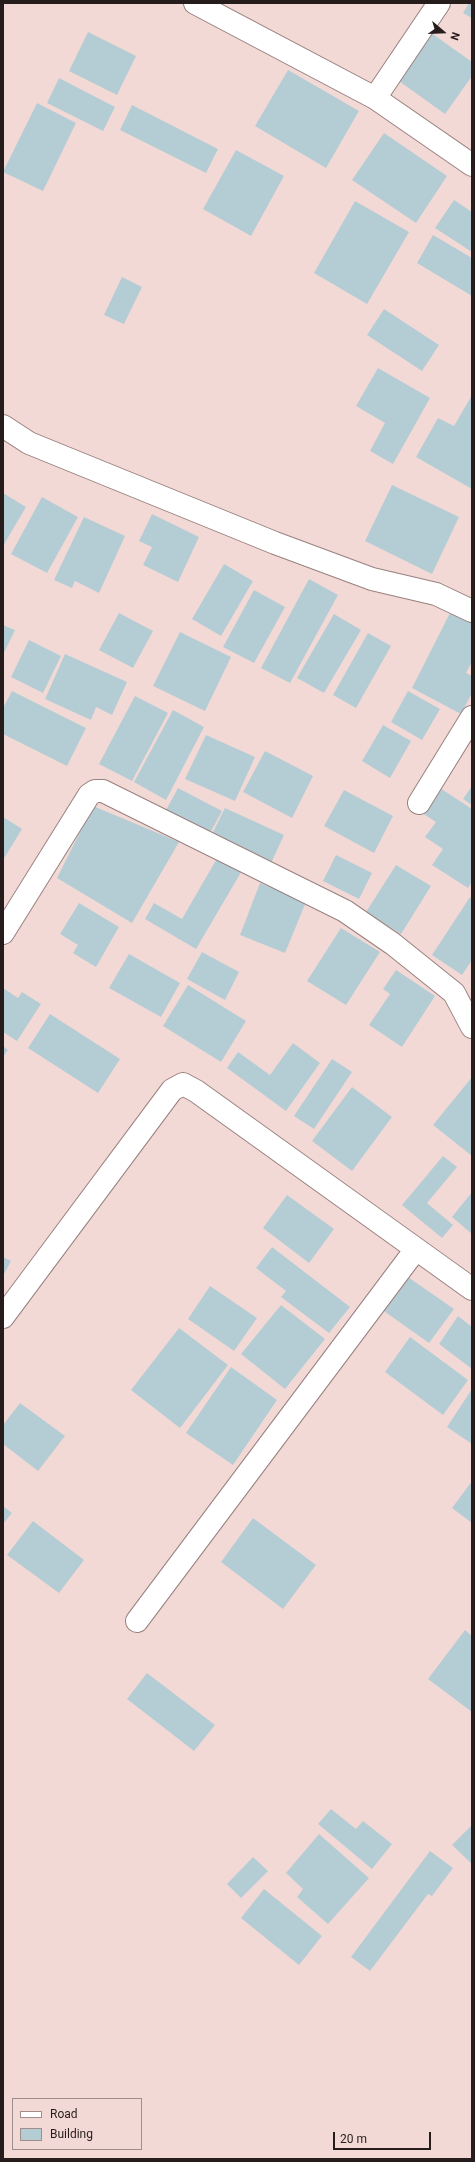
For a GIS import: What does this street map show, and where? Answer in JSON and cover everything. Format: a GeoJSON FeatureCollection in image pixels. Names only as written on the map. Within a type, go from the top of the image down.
{"type":"FeatureCollection","features":[{"type":"Feature","properties":{"kind":"street"},"geometry":{"type":"LineString","coordinates":[[195,3],[375,98],[472,165]]}},
{"type":"Feature","properties":{"kind":"street"},"geometry":{"type":"LineString","coordinates":[[375,98],[439,3]]}},
{"type":"Feature","properties":{"kind":"street"},"geometry":{"type":"LineString","coordinates":[[3,426],[29,443],[268,540],[372,579],[436,594],[472,611]]}},
{"type":"Feature","properties":{"kind":"street"},"geometry":{"type":"LineString","coordinates":[[419,804],[472,717]]}},
{"type":"Feature","properties":{"kind":"street"},"geometry":{"type":"LineString","coordinates":[[3,933],[89,795],[95,791],[103,791],[345,911],[393,944],[454,993],[472,1028]]}},
{"type":"Feature","properties":{"kind":"street"},"geometry":{"type":"LineString","coordinates":[[3,1316],[172,1090],[184,1084],[196,1090],[472,1289]]}},
{"type":"Feature","properties":{"kind":"street"},"geometry":{"type":"LineString","coordinates":[[137,1621],[416,1249]]}},
{"type":"Feature","properties":{"kind":"building"},"geometry":{"type":"Polygon","coordinates":[[[469,3],[472,3],[472,18],[463,13],[469,3]]]}},
{"type":"Feature","properties":{"kind":"building"},"geometry":{"type":"Polygon","coordinates":[[[88,32],[136,56],[117,95],[69,71],[88,32]]]}},
{"type":"Feature","properties":{"kind":"building"},"geometry":{"type":"Polygon","coordinates":[[[430,32],[472,62],[472,76],[445,114],[396,79],[430,32]]]}},
{"type":"Feature","properties":{"kind":"building"},"geometry":{"type":"Polygon","coordinates":[[[288,70],[359,111],[326,168],[255,126],[288,70]]]}},
{"type":"Feature","properties":{"kind":"building"},"geometry":{"type":"Polygon","coordinates":[[[59,78],[115,107],[103,131],[47,103],[59,78]]]}},
{"type":"Feature","properties":{"kind":"building"},"geometry":{"type":"Polygon","coordinates":[[[37,103],[76,123],[43,191],[3,172],[37,103]]]}},
{"type":"Feature","properties":{"kind":"building"},"geometry":{"type":"Polygon","coordinates":[[[132,105],[218,149],[206,173],[120,130],[132,105]]]}},
{"type":"Feature","properties":{"kind":"building"},"geometry":{"type":"Polygon","coordinates":[[[384,133],[447,176],[416,223],[352,180],[384,133]]]}},
{"type":"Feature","properties":{"kind":"building"},"geometry":{"type":"Polygon","coordinates":[[[236,150],[284,176],[251,236],[203,209],[236,150]]]}},
{"type":"Feature","properties":{"kind":"building"},"geometry":{"type":"Polygon","coordinates":[[[454,200],[472,212],[472,252],[435,228],[454,200]]]}},
{"type":"Feature","properties":{"kind":"building"},"geometry":{"type":"Polygon","coordinates":[[[355,201],[409,232],[367,304],[314,273],[355,201]]]}},
{"type":"Feature","properties":{"kind":"building"},"geometry":{"type":"Polygon","coordinates":[[[433,235],[472,258],[472,296],[417,263],[433,235]]]}},
{"type":"Feature","properties":{"kind":"building"},"geometry":{"type":"Polygon","coordinates":[[[122,277],[142,287],[124,324],[104,315],[122,277]]]}},
{"type":"Feature","properties":{"kind":"building"},"geometry":{"type":"Polygon","coordinates":[[[384,309],[439,345],[422,371],[367,335],[384,309]]]}},
{"type":"Feature","properties":{"kind":"building"},"geometry":{"type":"Polygon","coordinates":[[[378,368],[430,398],[393,464],[370,451],[385,423],[356,406],[378,368]]]}},
{"type":"Feature","properties":{"kind":"building"},"geometry":{"type":"Polygon","coordinates":[[[472,395],[472,489],[416,457],[438,418],[454,426],[472,395]]]}},
{"type":"Feature","properties":{"kind":"building"},"geometry":{"type":"Polygon","coordinates":[[[392,485],[459,517],[432,574],[365,541],[392,485]]]}},
{"type":"Feature","properties":{"kind":"building"},"geometry":{"type":"Polygon","coordinates":[[[3,493],[26,507],[3,546],[3,493]]]}},
{"type":"Feature","properties":{"kind":"building"},"geometry":{"type":"Polygon","coordinates":[[[42,497],[78,517],[47,573],[11,554],[42,497]]]}},
{"type":"Feature","properties":{"kind":"building"},"geometry":{"type":"Polygon","coordinates":[[[152,514],[199,537],[178,582],[143,565],[152,547],[139,541],[152,514]]]}},
{"type":"Feature","properties":{"kind":"building"},"geometry":{"type":"Polygon","coordinates":[[[84,517],[125,536],[99,593],[75,581],[72,588],[54,580],[84,517]]]}},
{"type":"Feature","properties":{"kind":"building"},"geometry":{"type":"Polygon","coordinates":[[[224,564],[253,581],[221,636],[192,619],[224,564]]]}},
{"type":"Feature","properties":{"kind":"building"},"geometry":{"type":"Polygon","coordinates":[[[309,579],[338,595],[290,683],[261,668],[309,579]]]}},
{"type":"Feature","properties":{"kind":"building"},"geometry":{"type":"Polygon","coordinates":[[[254,590],[285,607],[254,663],[223,647],[254,590]]]}},
{"type":"Feature","properties":{"kind":"building"},"geometry":{"type":"Polygon","coordinates":[[[452,609],[472,619],[472,662],[466,673],[472,676],[472,693],[461,714],[412,688],[452,609]]]}},
{"type":"Feature","properties":{"kind":"building"},"geometry":{"type":"Polygon","coordinates":[[[119,613],[153,631],[133,668],[99,650],[119,613]]]}},
{"type":"Feature","properties":{"kind":"building"},"geometry":{"type":"Polygon","coordinates":[[[334,614],[361,630],[324,693],[297,678],[334,614]]]}},
{"type":"Feature","properties":{"kind":"building"},"geometry":{"type":"Polygon","coordinates":[[[3,625],[15,630],[3,655],[3,625]]]}},
{"type":"Feature","properties":{"kind":"building"},"geometry":{"type":"Polygon","coordinates":[[[180,632],[231,657],[205,711],[153,686],[180,632]]]}},
{"type":"Feature","properties":{"kind":"building"},"geometry":{"type":"Polygon","coordinates":[[[368,633],[391,646],[356,708],[333,695],[368,633]]]}},
{"type":"Feature","properties":{"kind":"building"},"geometry":{"type":"Polygon","coordinates":[[[29,640],[61,656],[43,693],[11,677],[29,640]]]}},
{"type":"Feature","properties":{"kind":"building"},"geometry":{"type":"Polygon","coordinates":[[[65,654],[127,682],[112,715],[96,707],[91,720],[45,699],[65,654]]]}},
{"type":"Feature","properties":{"kind":"building"},"geometry":{"type":"Polygon","coordinates":[[[12,691],[86,728],[67,766],[3,734],[3,708],[12,691]]]}},
{"type":"Feature","properties":{"kind":"building"},"geometry":{"type":"Polygon","coordinates":[[[408,691],[440,709],[422,740],[391,722],[408,691]]]}},
{"type":"Feature","properties":{"kind":"building"},"geometry":{"type":"Polygon","coordinates":[[[135,696],[168,713],[132,781],[99,764],[135,696]]]}},
{"type":"Feature","properties":{"kind":"building"},"geometry":{"type":"Polygon","coordinates":[[[173,710],[204,727],[166,800],[134,782],[173,710]]]}},
{"type":"Feature","properties":{"kind":"building"},"geometry":{"type":"Polygon","coordinates":[[[383,725],[411,741],[390,778],[362,761],[383,725]]]}},
{"type":"Feature","properties":{"kind":"building"},"geometry":{"type":"Polygon","coordinates":[[[206,735],[255,757],[235,801],[185,779],[206,735]]]}},
{"type":"Feature","properties":{"kind":"building"},"geometry":{"type":"Polygon","coordinates":[[[265,751],[313,776],[292,818],[243,792],[265,751]]]}},
{"type":"Feature","properties":{"kind":"building"},"geometry":{"type":"Polygon","coordinates":[[[472,786],[472,805],[463,799],[472,786]]]}},
{"type":"Feature","properties":{"kind":"building"},"geometry":{"type":"Polygon","coordinates":[[[178,788],[222,811],[209,835],[165,812],[178,788]]]}},
{"type":"Feature","properties":{"kind":"building"},"geometry":{"type":"Polygon","coordinates":[[[440,788],[472,809],[472,882],[468,888],[432,865],[443,849],[425,837],[436,822],[422,813],[440,788]]]}},
{"type":"Feature","properties":{"kind":"building"},"geometry":{"type":"Polygon","coordinates":[[[344,790],[393,816],[374,853],[324,826],[344,790]]]}},
{"type":"Feature","properties":{"kind":"building"},"geometry":{"type":"Polygon","coordinates":[[[93,806],[179,842],[132,923],[57,878],[93,806]]]}},
{"type":"Feature","properties":{"kind":"building"},"geometry":{"type":"Polygon","coordinates":[[[225,808],[284,835],[271,863],[212,834],[225,808]]]}},
{"type":"Feature","properties":{"kind":"building"},"geometry":{"type":"Polygon","coordinates":[[[3,817],[22,829],[3,860],[3,817]]]}},
{"type":"Feature","properties":{"kind":"building"},"geometry":{"type":"Polygon","coordinates":[[[219,855],[243,869],[196,949],[145,919],[154,903],[182,919],[219,855]]]}},
{"type":"Feature","properties":{"kind":"building"},"geometry":{"type":"Polygon","coordinates":[[[336,855],[372,873],[359,899],[323,881],[336,855]]]}},
{"type":"Feature","properties":{"kind":"building"},"geometry":{"type":"Polygon","coordinates":[[[396,865],[431,886],[401,934],[366,912],[396,865]]]}},
{"type":"Feature","properties":{"kind":"building"},"geometry":{"type":"Polygon","coordinates":[[[260,883],[306,902],[285,953],[240,935],[260,883]]]}},
{"type":"Feature","properties":{"kind":"building"},"geometry":{"type":"Polygon","coordinates":[[[470,897],[472,899],[472,960],[462,975],[432,955],[470,897]]]}},
{"type":"Feature","properties":{"kind":"building"},"geometry":{"type":"Polygon","coordinates":[[[79,903],[119,927],[96,967],[73,953],[78,945],[60,934],[79,903]]]}},
{"type":"Feature","properties":{"kind":"building"},"geometry":{"type":"Polygon","coordinates":[[[341,928],[380,952],[346,1005],[307,981],[341,928]]]}},
{"type":"Feature","properties":{"kind":"building"},"geometry":{"type":"Polygon","coordinates":[[[202,952],[239,972],[225,1000],[187,979],[202,952]]]}},
{"type":"Feature","properties":{"kind":"building"},"geometry":{"type":"Polygon","coordinates":[[[129,954],[180,983],[161,1017],[109,988],[129,954]]]}},
{"type":"Feature","properties":{"kind":"building"},"geometry":{"type":"Polygon","coordinates":[[[396,970],[435,996],[402,1047],[369,1025],[390,994],[383,989],[396,970]]]}},
{"type":"Feature","properties":{"kind":"building"},"geometry":{"type":"Polygon","coordinates":[[[188,985],[246,1021],[221,1062],[163,1026],[188,985]]]}},
{"type":"Feature","properties":{"kind":"building"},"geometry":{"type":"Polygon","coordinates":[[[3,988],[18,998],[22,992],[41,1004],[17,1041],[3,1032],[3,988]]]}},
{"type":"Feature","properties":{"kind":"building"},"geometry":{"type":"Polygon","coordinates":[[[50,1014],[120,1059],[98,1093],[28,1048],[50,1014]]]}},
{"type":"Feature","properties":{"kind":"building"},"geometry":{"type":"Polygon","coordinates":[[[293,1043],[320,1063],[286,1111],[227,1068],[238,1052],[270,1075],[293,1043]]]}},
{"type":"Feature","properties":{"kind":"building"},"geometry":{"type":"Polygon","coordinates":[[[3,1046],[8,1050],[3,1057],[3,1046]]]}},
{"type":"Feature","properties":{"kind":"building"},"geometry":{"type":"Polygon","coordinates":[[[332,1059],[352,1072],[314,1129],[294,1116],[332,1059]]]}},
{"type":"Feature","properties":{"kind":"building"},"geometry":{"type":"Polygon","coordinates":[[[472,1077],[472,1156],[433,1125],[472,1077]]]}},
{"type":"Feature","properties":{"kind":"building"},"geometry":{"type":"Polygon","coordinates":[[[352,1087],[392,1117],[352,1171],[312,1141],[352,1087]]]}},
{"type":"Feature","properties":{"kind":"building"},"geometry":{"type":"Polygon","coordinates":[[[443,1156],[457,1167],[427,1203],[453,1225],[442,1238],[402,1205],[443,1156]]]}},
{"type":"Feature","properties":{"kind":"building"},"geometry":{"type":"Polygon","coordinates":[[[472,1192],[472,1234],[452,1217],[472,1192]]]}},
{"type":"Feature","properties":{"kind":"building"},"geometry":{"type":"Polygon","coordinates":[[[287,1195],[334,1229],[309,1263],[263,1228],[287,1195]]]}},
{"type":"Feature","properties":{"kind":"building"},"geometry":{"type":"Polygon","coordinates":[[[272,1247],[350,1307],[329,1333],[281,1297],[286,1291],[256,1268],[272,1247]]]}},
{"type":"Feature","properties":{"kind":"building"},"geometry":{"type":"Polygon","coordinates":[[[3,1257],[11,1261],[3,1276],[3,1257]]]}},
{"type":"Feature","properties":{"kind":"building"},"geometry":{"type":"Polygon","coordinates":[[[405,1275],[454,1309],[429,1343],[381,1309],[405,1275]]]}},
{"type":"Feature","properties":{"kind":"building"},"geometry":{"type":"Polygon","coordinates":[[[210,1286],[257,1318],[234,1351],[188,1319],[210,1286]]]}},
{"type":"Feature","properties":{"kind":"building"},"geometry":{"type":"Polygon","coordinates":[[[281,1305],[325,1339],[285,1389],[241,1354],[281,1305]]]}},
{"type":"Feature","properties":{"kind":"building"},"geometry":{"type":"Polygon","coordinates":[[[458,1316],[472,1327],[472,1369],[439,1344],[458,1316]]]}},
{"type":"Feature","properties":{"kind":"building"},"geometry":{"type":"Polygon","coordinates":[[[179,1328],[228,1365],[180,1428],[131,1390],[179,1328]]]}},
{"type":"Feature","properties":{"kind":"building"},"geometry":{"type":"Polygon","coordinates":[[[410,1337],[468,1380],[443,1415],[385,1372],[410,1337]]]}},
{"type":"Feature","properties":{"kind":"building"},"geometry":{"type":"Polygon","coordinates":[[[231,1367],[277,1400],[233,1465],[186,1433],[231,1367]]]}},
{"type":"Feature","properties":{"kind":"building"},"geometry":{"type":"Polygon","coordinates":[[[472,1389],[472,1444],[447,1427],[472,1389]]]}},
{"type":"Feature","properties":{"kind":"building"},"geometry":{"type":"Polygon","coordinates":[[[20,1403],[65,1436],[38,1471],[3,1444],[3,1425],[20,1403]]]}},
{"type":"Feature","properties":{"kind":"building"},"geometry":{"type":"Polygon","coordinates":[[[472,1481],[472,1523],[452,1508],[472,1481]]]}},
{"type":"Feature","properties":{"kind":"building"},"geometry":{"type":"Polygon","coordinates":[[[3,1506],[12,1513],[3,1524],[3,1506]]]}},
{"type":"Feature","properties":{"kind":"building"},"geometry":{"type":"Polygon","coordinates":[[[253,1518],[316,1565],[283,1609],[221,1562],[253,1518]]]}},
{"type":"Feature","properties":{"kind":"building"},"geometry":{"type":"Polygon","coordinates":[[[33,1521],[84,1560],[59,1593],[7,1555],[33,1521]]]}},
{"type":"Feature","properties":{"kind":"building"},"geometry":{"type":"Polygon","coordinates":[[[465,1630],[472,1636],[472,1712],[428,1679],[465,1630]]]}},
{"type":"Feature","properties":{"kind":"building"},"geometry":{"type":"Polygon","coordinates":[[[147,1673],[215,1725],[194,1751],[127,1699],[147,1673]]]}},
{"type":"Feature","properties":{"kind":"building"},"geometry":{"type":"Polygon","coordinates":[[[331,1809],[356,1829],[363,1821],[392,1844],[372,1869],[318,1824],[331,1809]]]}},
{"type":"Feature","properties":{"kind":"building"},"geometry":{"type":"Polygon","coordinates":[[[472,1825],[472,1864],[452,1845],[472,1825]]]}},
{"type":"Feature","properties":{"kind":"building"},"geometry":{"type":"Polygon","coordinates":[[[319,1834],[369,1878],[328,1924],[297,1897],[303,1889],[286,1873],[319,1834]]]}},
{"type":"Feature","properties":{"kind":"building"},"geometry":{"type":"Polygon","coordinates":[[[430,1851],[453,1868],[432,1896],[428,1894],[370,1971],[351,1957],[430,1851]]]}},
{"type":"Feature","properties":{"kind":"building"},"geometry":{"type":"Polygon","coordinates":[[[253,1857],[268,1871],[241,1898],[227,1884],[253,1857]]]}},
{"type":"Feature","properties":{"kind":"building"},"geometry":{"type":"Polygon","coordinates":[[[264,1889],[322,1936],[299,1965],[241,1918],[264,1889]]]}}]}
